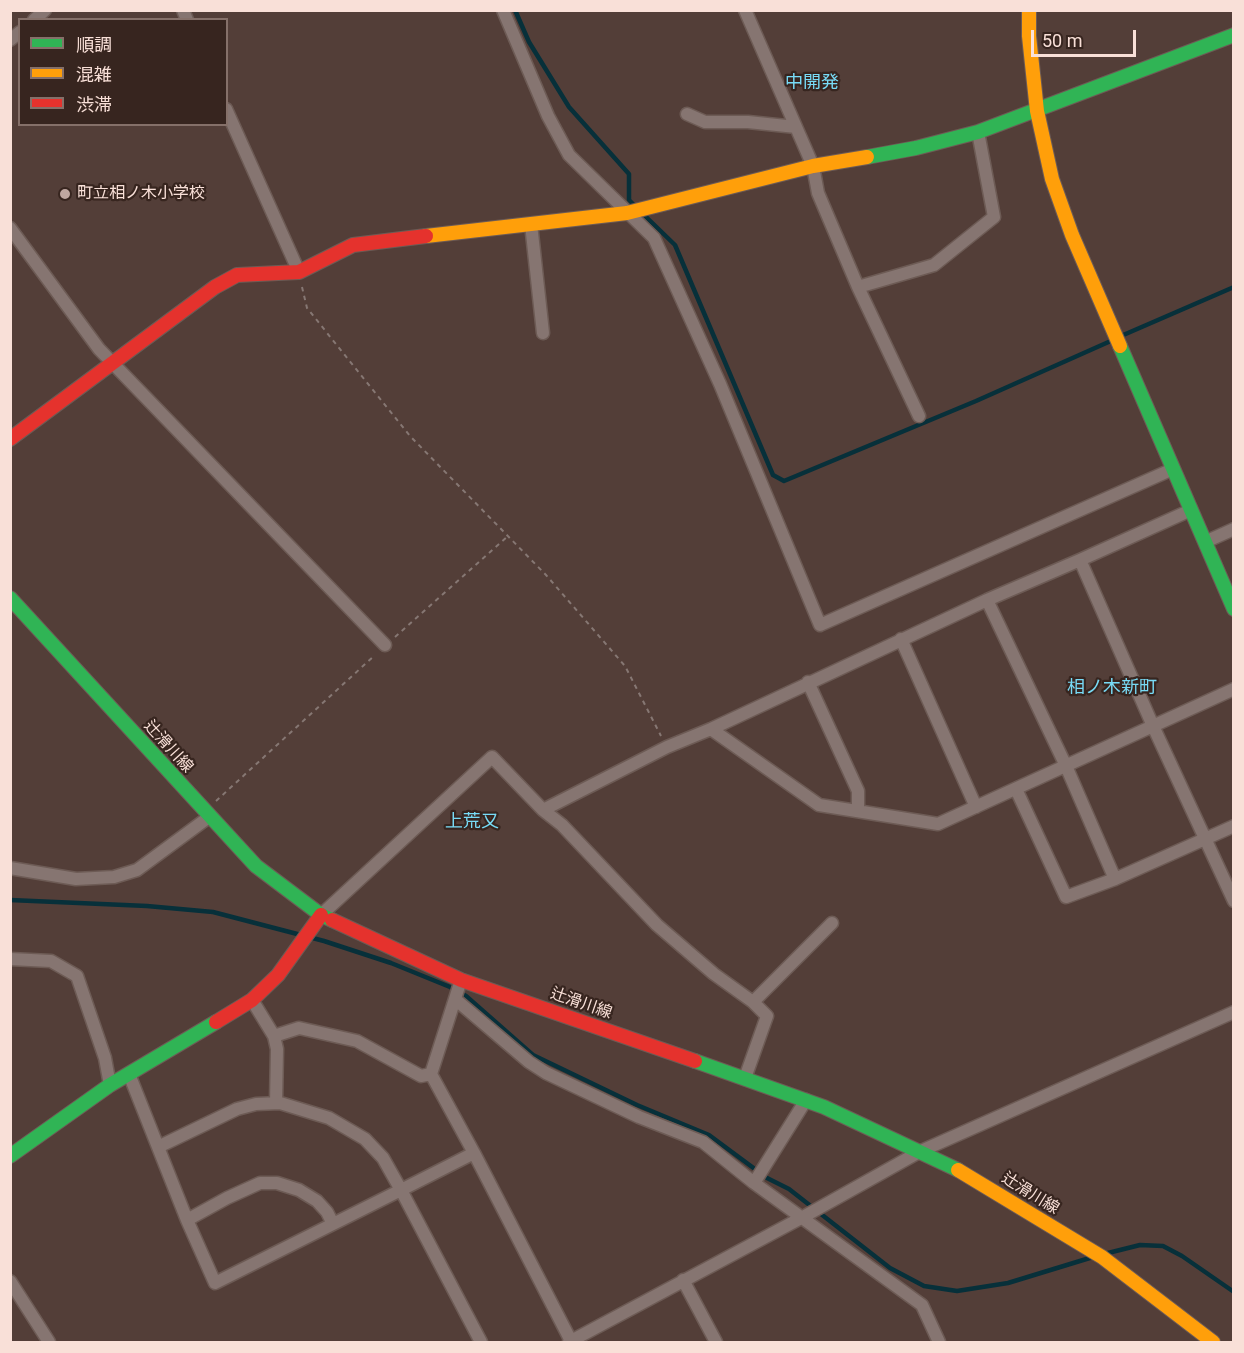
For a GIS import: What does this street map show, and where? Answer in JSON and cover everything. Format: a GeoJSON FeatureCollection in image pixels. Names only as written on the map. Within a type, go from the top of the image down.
{"type":"FeatureCollection","features":[{"type":"Feature","properties":{"kind":"street"},"geometry":{"type":"LineString","coordinates":[[503,10],[548,116],[569,154],[654,238],[720,384],[820,625],[1173,469]]}},
{"type":"Feature","properties":{"kind":"street"},"geometry":{"type":"LineString","coordinates":[[745,10],[813,166],[818,193],[858,288],[919,416]]}},
{"type":"Feature","properties":{"kind":"street"},"geometry":{"type":"LineString","coordinates":[[1029,10],[1029,36],[1037,111],[1052,178],[1072,235],[1233,609]]}},
{"type":"Feature","properties":{"kind":"street"},"geometry":{"type":"LineString","coordinates":[[10,439],[215,288],[237,275],[299,272],[353,245],[627,213],[813,166],[916,148],[978,132],[1037,111],[1233,35]]}},
{"type":"Feature","properties":{"kind":"street"},"geometry":{"type":"LineString","coordinates":[[228,113],[299,272]]}},
{"type":"Feature","properties":{"kind":"street"},"geometry":{"type":"LineString","coordinates":[[687,114],[705,122],[748,122],[796,127]]}},
{"type":"Feature","properties":{"kind":"street"},"geometry":{"type":"LineString","coordinates":[[858,288],[934,265],[994,217],[978,132]]}},
{"type":"Feature","properties":{"kind":"street"},"geometry":{"type":"LineString","coordinates":[[531,224],[543,333]]}},
{"type":"Feature","properties":{"kind":"street"},"geometry":{"type":"LineString","coordinates":[[10,228],[99,349],[386,645]]}},
{"type":"Feature","properties":{"kind":"street"},"geometry":{"type":"LineString","coordinates":[[543,810],[667,747],[711,729],[987,600],[1191,510]]}},
{"type":"Feature","properties":{"kind":"street"},"geometry":{"type":"LineString","coordinates":[[1205,542],[1233,530]]}},
{"type":"Feature","properties":{"kind":"street"},"geometry":{"type":"LineString","coordinates":[[1080,560],[1233,901]]}},
{"type":"Feature","properties":{"kind":"street","name":"辻滑川線"},"geometry":{"type":"LineString","coordinates":[[10,598],[256,866],[321,915],[461,980],[806,1100],[921,1150],[968,1175],[1102,1257],[1213,1342]]}},
{"type":"Feature","properties":{"kind":"street"},"geometry":{"type":"LineString","coordinates":[[987,600],[1066,766],[1114,879]]}},
{"type":"Feature","properties":{"kind":"street"},"geometry":{"type":"LineString","coordinates":[[901,639],[976,807]]}},
{"type":"Feature","properties":{"kind":"street"},"geometry":{"type":"LineString","coordinates":[[808,682],[858,791],[858,811]]}},
{"type":"Feature","properties":{"kind":"street"},"geometry":{"type":"LineString","coordinates":[[711,729],[819,805],[938,824],[1233,689]]}},
{"type":"Feature","properties":{"kind":"street"},"geometry":{"type":"LineString","coordinates":[[10,1156],[110,1085],[252,1000],[279,975],[321,915],[492,757],[543,810],[562,825],[657,925],[714,974],[753,1002],[767,1016],[745,1078]]}},
{"type":"Feature","properties":{"kind":"street"},"geometry":{"type":"LineString","coordinates":[[1016,789],[1066,897],[1114,879],[1233,826]]}},
{"type":"Feature","properties":{"kind":"street"},"geometry":{"type":"LineString","coordinates":[[10,868],[75,879],[114,877],[137,870],[209,817]]}},
{"type":"Feature","properties":{"kind":"street"},"geometry":{"type":"LineString","coordinates":[[753,1002],[832,923]]}},
{"type":"Feature","properties":{"kind":"street"},"geometry":{"type":"LineString","coordinates":[[10,959],[51,961],[76,976],[105,1058],[110,1085]]}},
{"type":"Feature","properties":{"kind":"street"},"geometry":{"type":"LineString","coordinates":[[461,980],[431,1074],[570,1342],[803,1217],[921,1150],[1233,1012]]}},
{"type":"Feature","properties":{"kind":"street"},"geometry":{"type":"LineString","coordinates":[[455,999],[529,1062],[546,1073],[639,1117],[703,1142],[754,1184],[803,1217],[922,1305],[939,1342]]}},
{"type":"Feature","properties":{"kind":"street"},"geometry":{"type":"LineString","coordinates":[[252,1000],[274,1036],[277,1049],[276,1103]]}},
{"type":"Feature","properties":{"kind":"street"},"geometry":{"type":"LineString","coordinates":[[274,1036],[299,1028],[357,1041],[421,1076],[431,1074]]}},
{"type":"Feature","properties":{"kind":"street"},"geometry":{"type":"LineString","coordinates":[[129,1074],[187,1220],[215,1283],[474,1153]]}},
{"type":"Feature","properties":{"kind":"street"},"geometry":{"type":"LineString","coordinates":[[754,1184],[806,1100]]}},
{"type":"Feature","properties":{"kind":"street"},"geometry":{"type":"LineString","coordinates":[[158,1147],[237,1109],[256,1104],[276,1103],[329,1118],[365,1139],[383,1158],[481,1342]]}},
{"type":"Feature","properties":{"kind":"street"},"geometry":{"type":"LineString","coordinates":[[187,1220],[260,1183],[277,1183],[299,1190],[317,1201],[327,1212],[333,1224]]}},
{"type":"Feature","properties":{"kind":"street"},"geometry":{"type":"LineString","coordinates":[[683,1280],[716,1342]]}},
{"type":"Feature","properties":{"kind":"street"},"geometry":{"type":"LineString","coordinates":[[10,1281],[49,1342]]}},
{"type":"Feature","properties":{"kind":"path"},"geometry":{"type":"LineString","coordinates":[[299,272],[307,308],[410,436],[507,537],[546,574],[625,666],[667,747]]}},
{"type":"Feature","properties":{"kind":"path"},"geometry":{"type":"LineString","coordinates":[[209,817],[216,801],[507,537]]}},
{"type":"Feature","properties":{"kind":"waterway"},"geometry":{"type":"LineString","coordinates":[[515,10],[529,42],[569,107],[629,174],[629,200],[636,207]]}},
{"type":"Feature","properties":{"kind":"waterway"},"geometry":{"type":"LineString","coordinates":[[642,213],[675,245],[773,475],[784,481],[976,401],[1113,340]]}},
{"type":"Feature","properties":{"kind":"waterway"},"geometry":{"type":"LineString","coordinates":[[1121,336],[1234,287]]}},
{"type":"Feature","properties":{"kind":"waterway"},"geometry":{"type":"LineString","coordinates":[[10,900],[147,906],[213,912],[324,941],[391,963],[450,987],[466,996],[533,1055],[637,1105],[709,1135],[767,1178],[789,1189],[890,1268],[924,1286],[957,1291],[1008,1283],[1093,1257]]}},
{"type":"Feature","properties":{"kind":"waterway"},"geometry":{"type":"LineString","coordinates":[[1104,1254],[1140,1245],[1163,1246],[1182,1256],[1234,1292]]}},
{"type":"Feature","properties":{"kind":"traffic: fast"},"geometry":{"type":"LineString","coordinates":[[867,157],[916,148],[978,132],[1234,35]]}},
{"type":"Feature","properties":{"kind":"traffic: fast"},"geometry":{"type":"LineString","coordinates":[[1120,346],[1234,609]]}},
{"type":"Feature","properties":{"kind":"traffic: fast"},"geometry":{"type":"LineString","coordinates":[[10,598],[256,866],[321,915],[332,920]]}},
{"type":"Feature","properties":{"kind":"traffic: fast"},"geometry":{"type":"LineString","coordinates":[[10,1156],[110,1085],[216,1022]]}},
{"type":"Feature","properties":{"kind":"traffic: fast"},"geometry":{"type":"LineString","coordinates":[[695,1061],[824,1107],[958,1170]]}},
{"type":"Feature","properties":{"kind":"traffic: slow"},"geometry":{"type":"LineString","coordinates":[[1029,10],[1029,36],[1037,111],[1052,179],[1072,235],[1120,346]]}},
{"type":"Feature","properties":{"kind":"traffic: slow"},"geometry":{"type":"LineString","coordinates":[[426,236],[627,213],[813,166],[867,157]]}},
{"type":"Feature","properties":{"kind":"traffic: slow"},"geometry":{"type":"LineString","coordinates":[[958,1170],[1102,1257],[1213,1342]]}},
{"type":"Feature","properties":{"kind":"traffic: jam"},"geometry":{"type":"LineString","coordinates":[[10,439],[215,287],[237,275],[299,272],[353,245],[426,236]]}},
{"type":"Feature","properties":{"kind":"traffic: jam"},"geometry":{"type":"LineString","coordinates":[[216,1022],[252,1000],[278,975],[321,915]]}},
{"type":"Feature","properties":{"kind":"traffic: jam"},"geometry":{"type":"LineString","coordinates":[[332,920],[461,980],[695,1061]]}},
{"type":"Feature","properties":{"kind":"place","name":"町立相ノ木小学校"},"geometry":{"type":"Point","coordinates":[65,194]}},
{"type":"Feature","properties":{"kind":"district","name":"中開発"},"geometry":{"type":"Point","coordinates":[812,83]}},
{"type":"Feature","properties":{"kind":"district","name":"相ノ木新町"},"geometry":{"type":"Point","coordinates":[1112,688]}},
{"type":"Feature","properties":{"kind":"district","name":"上荒又"},"geometry":{"type":"Point","coordinates":[472,822]}}]}
